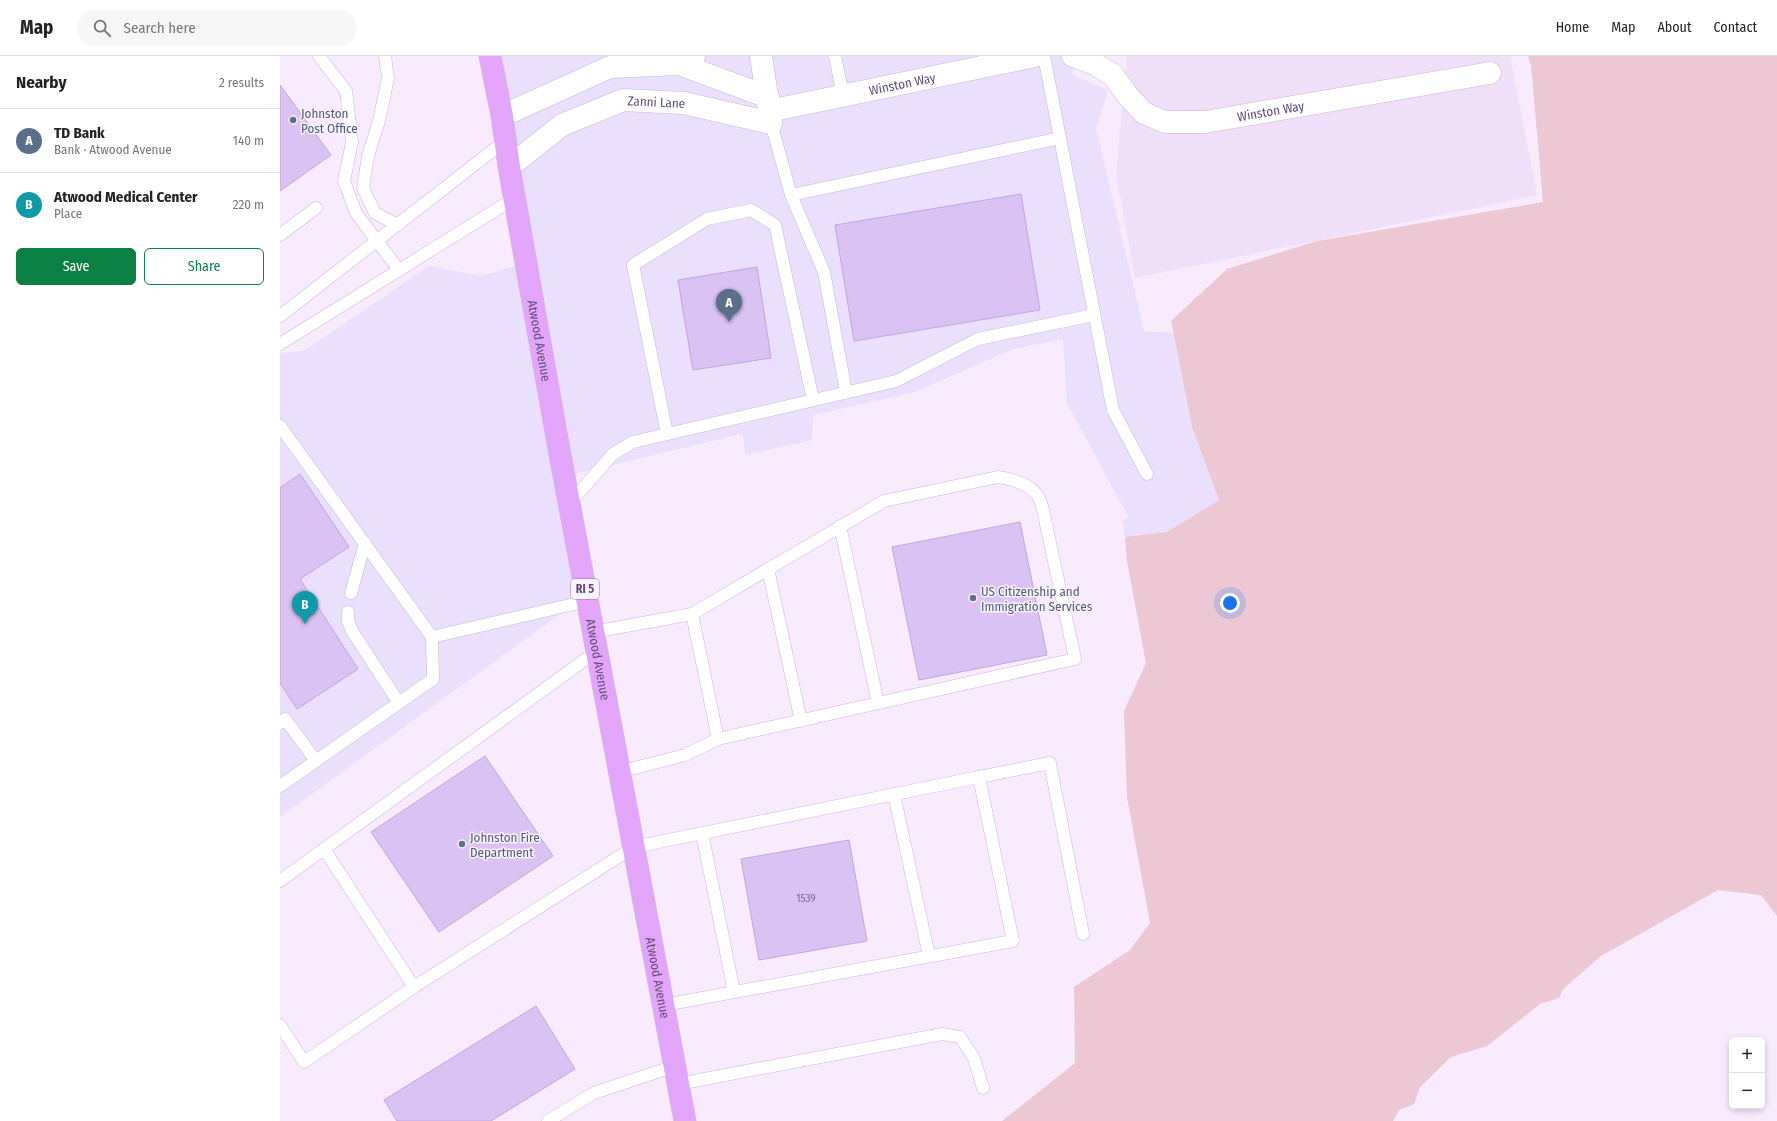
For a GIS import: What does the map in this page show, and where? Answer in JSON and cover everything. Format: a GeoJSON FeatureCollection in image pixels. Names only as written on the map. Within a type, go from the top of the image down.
{"type":"FeatureCollection","features":[{"type":"Feature","properties":{"kind":"main road","name":"Atwood Avenue"},"geometry":{"type":"LineString","coordinates":[[490,56],[502,116],[504,141],[569,504],[685,1121]]}},
{"type":"Feature","properties":{"kind":"street"},"geometry":{"type":"LineString","coordinates":[[761,56],[769,110]]}},
{"type":"Feature","properties":{"kind":"street","name":"Winston Way"},"geometry":{"type":"LineString","coordinates":[[769,110],[1035,56]]}},
{"type":"Feature","properties":{"kind":"street","name":"Winston Way"},"geometry":{"type":"LineString","coordinates":[[1073,56],[1095,64],[1113,75],[1127,95],[1144,113],[1165,122],[1205,122],[1490,73]]}},
{"type":"Feature","properties":{"kind":"street"},"geometry":{"type":"LineString","coordinates":[[502,116],[610,67],[686,60],[769,110]]}},
{"type":"Feature","properties":{"kind":"street","name":"Zanni Lane"},"geometry":{"type":"LineString","coordinates":[[509,168],[562,125],[622,100],[684,102],[769,110]]}},
{"type":"Feature","properties":{"kind":"lane"},"geometry":{"type":"LineString","coordinates":[[319,56],[346,91],[352,142],[344,181],[356,213],[399,270]]}},
{"type":"Feature","properties":{"kind":"lane"},"geometry":{"type":"LineString","coordinates":[[385,56],[388,78],[379,121],[368,156],[363,188],[375,213],[398,225]]}},
{"type":"Feature","properties":{"kind":"lane"},"geometry":{"type":"LineString","coordinates":[[835,56],[842,96]]}},
{"type":"Feature","properties":{"kind":"lane"},"geometry":{"type":"LineString","coordinates":[[1044,56],[1112,410],[1147,474]]}},
{"type":"Feature","properties":{"kind":"lane"},"geometry":{"type":"LineString","coordinates":[[769,110],[791,195],[824,272],[846,392]]}},
{"type":"Feature","properties":{"kind":"lane"},"geometry":{"type":"LineString","coordinates":[[791,195],[1060,138]]}},
{"type":"Feature","properties":{"kind":"lane"},"geometry":{"type":"LineString","coordinates":[[280,316],[377,242],[504,141]]}},
{"type":"Feature","properties":{"kind":"lane"},"geometry":{"type":"LineString","coordinates":[[280,344],[515,198]]}},
{"type":"Feature","properties":{"kind":"lane"},"geometry":{"type":"LineString","coordinates":[[280,235],[316,208]]}},
{"type":"Feature","properties":{"kind":"lane"},"geometry":{"type":"LineString","coordinates":[[667,434],[633,265],[707,219],[751,210],[775,225],[813,400]]}},
{"type":"Feature","properties":{"kind":"lane"},"geometry":{"type":"LineString","coordinates":[[569,504],[613,454],[633,442],[896,381],[978,339],[1094,315]]}},
{"type":"Feature","properties":{"kind":"lane"},"geometry":{"type":"LineString","coordinates":[[280,426],[432,638],[433,679],[280,786]]}},
{"type":"Feature","properties":{"kind":"lane"},"geometry":{"type":"LineString","coordinates":[[280,881],[595,642],[692,614],[884,501],[998,477],[1012,479],[1026,485],[1038,496],[1044,510],[1075,659],[718,739],[685,755],[619,772]]}},
{"type":"Feature","properties":{"kind":"lane"},"geometry":{"type":"LineString","coordinates":[[840,526],[878,703]]}},
{"type":"Feature","properties":{"kind":"lane"},"geometry":{"type":"LineString","coordinates":[[351,593],[365,543]]}},
{"type":"Feature","properties":{"kind":"lane"},"geometry":{"type":"LineString","coordinates":[[768,569],[801,721]]}},
{"type":"Feature","properties":{"kind":"lane"},"geometry":{"type":"LineString","coordinates":[[432,638],[587,601]]}},
{"type":"Feature","properties":{"kind":"lane"},"geometry":{"type":"LineString","coordinates":[[348,612],[348,621],[352,631],[399,703]]}},
{"type":"Feature","properties":{"kind":"lane"},"geometry":{"type":"LineString","coordinates":[[692,614],[718,739]]}},
{"type":"Feature","properties":{"kind":"lane"},"geometry":{"type":"LineString","coordinates":[[280,723],[285,719],[316,761]]}},
{"type":"Feature","properties":{"kind":"lane"},"geometry":{"type":"LineString","coordinates":[[280,1025],[304,1062],[414,987],[634,847],[1050,763],[1083,934]]}},
{"type":"Feature","properties":{"kind":"lane"},"geometry":{"type":"LineString","coordinates":[[664,1005],[1013,941],[979,777]]}},
{"type":"Feature","properties":{"kind":"lane"},"geometry":{"type":"LineString","coordinates":[[894,794],[929,956]]}},
{"type":"Feature","properties":{"kind":"lane"},"geometry":{"type":"LineString","coordinates":[[702,833],[734,992]]}},
{"type":"Feature","properties":{"kind":"lane"},"geometry":{"type":"LineString","coordinates":[[324,849],[414,987]]}},
{"type":"Feature","properties":{"kind":"lane"},"geometry":{"type":"LineString","coordinates":[[548,1121],[594,1093],[677,1075],[942,1034],[960,1038],[974,1058],[983,1088]]}},
{"type":"Feature","properties":{"kind":"shaded area"},"geometry":{"type":"Polygon","coordinates":[[[493,56],[1076,56],[1072,75],[1108,90],[1096,128],[1144,331],[1173,333],[1192,427],[1219,500],[1167,532],[1125,537],[1123,519],[1129,518],[1067,403],[1063,339],[1013,349],[915,392],[813,415],[812,440],[745,455],[743,435],[736,435],[567,476],[589,593],[280,817],[280,353],[304,351],[429,266],[481,276],[526,263],[493,56]]]}},
{"type":"Feature","properties":{"kind":"shaded area"},"geometry":{"type":"Polygon","coordinates":[[[1127,56],[1510,56],[1537,195],[1135,278],[1116,174],[1127,56]]]}},
{"type":"Feature","properties":{"kind":"shaded area"},"geometry":{"type":"Polygon","coordinates":[[[1528,56],[1777,56],[1777,916],[1761,895],[1718,890],[1601,956],[1563,989],[1559,998],[1540,1004],[1487,1046],[1451,1057],[1420,1087],[1414,1104],[1399,1110],[1393,1121],[1002,1121],[1075,1063],[1074,987],[1130,950],[1150,923],[1127,797],[1124,711],[1146,663],[1127,561],[1125,537],[1167,532],[1219,500],[1192,427],[1171,321],[1227,269],[1317,241],[1543,202],[1531,65],[1528,56]]]}},
{"type":"Feature","properties":{"kind":"building","name":"Johnston Post Office"},"geometry":{"type":"Polygon","coordinates":[[[280,85],[331,155],[280,191],[280,85]]]}},
{"type":"Feature","properties":{"kind":"building"},"geometry":{"type":"Polygon","coordinates":[[[1021,194],[1040,310],[854,341],[835,225],[1021,194]]]}},
{"type":"Feature","properties":{"kind":"building"},"geometry":{"type":"Polygon","coordinates":[[[757,267],[771,358],[693,370],[678,280],[757,267]]]}},
{"type":"Feature","properties":{"kind":"building"},"geometry":{"type":"Polygon","coordinates":[[[300,474],[349,547],[300,579],[358,669],[297,709],[280,683],[280,488],[300,474]]]}},
{"type":"Feature","properties":{"kind":"building"},"geometry":{"type":"Polygon","coordinates":[[[1020,522],[1047,655],[919,680],[892,547],[1020,522]]]}},
{"type":"Feature","properties":{"kind":"building","name":"Johnston Fire Department"},"geometry":{"type":"Polygon","coordinates":[[[485,756],[553,856],[439,932],[371,832],[485,756]]]}},
{"type":"Feature","properties":{"kind":"building"},"geometry":{"type":"Polygon","coordinates":[[[849,840],[867,941],[759,960],[741,859],[849,840]]]}},
{"type":"Feature","properties":{"kind":"building"},"geometry":{"type":"Polygon","coordinates":[[[536,1006],[575,1069],[491,1121],[397,1121],[384,1100],[536,1006]]]}},
{"type":"Feature","properties":{"kind":"place","name":"Johnston Post Office"},"geometry":{"type":"Point","coordinates":[293,120]}},
{"type":"Feature","properties":{"kind":"place","name":"TD Bank"},"geometry":{"type":"Point","coordinates":[729,322]}},
{"type":"Feature","properties":{"kind":"place","name":"US Citizenship and Immigration Services"},"geometry":{"type":"Point","coordinates":[973,598]}},
{"type":"Feature","properties":{"kind":"place","name":"Atwood Medical Center"},"geometry":{"type":"Point","coordinates":[305,624]}},
{"type":"Feature","properties":{"kind":"place","name":"Johnston Fire Department"},"geometry":{"type":"Point","coordinates":[462,844]}}]}
